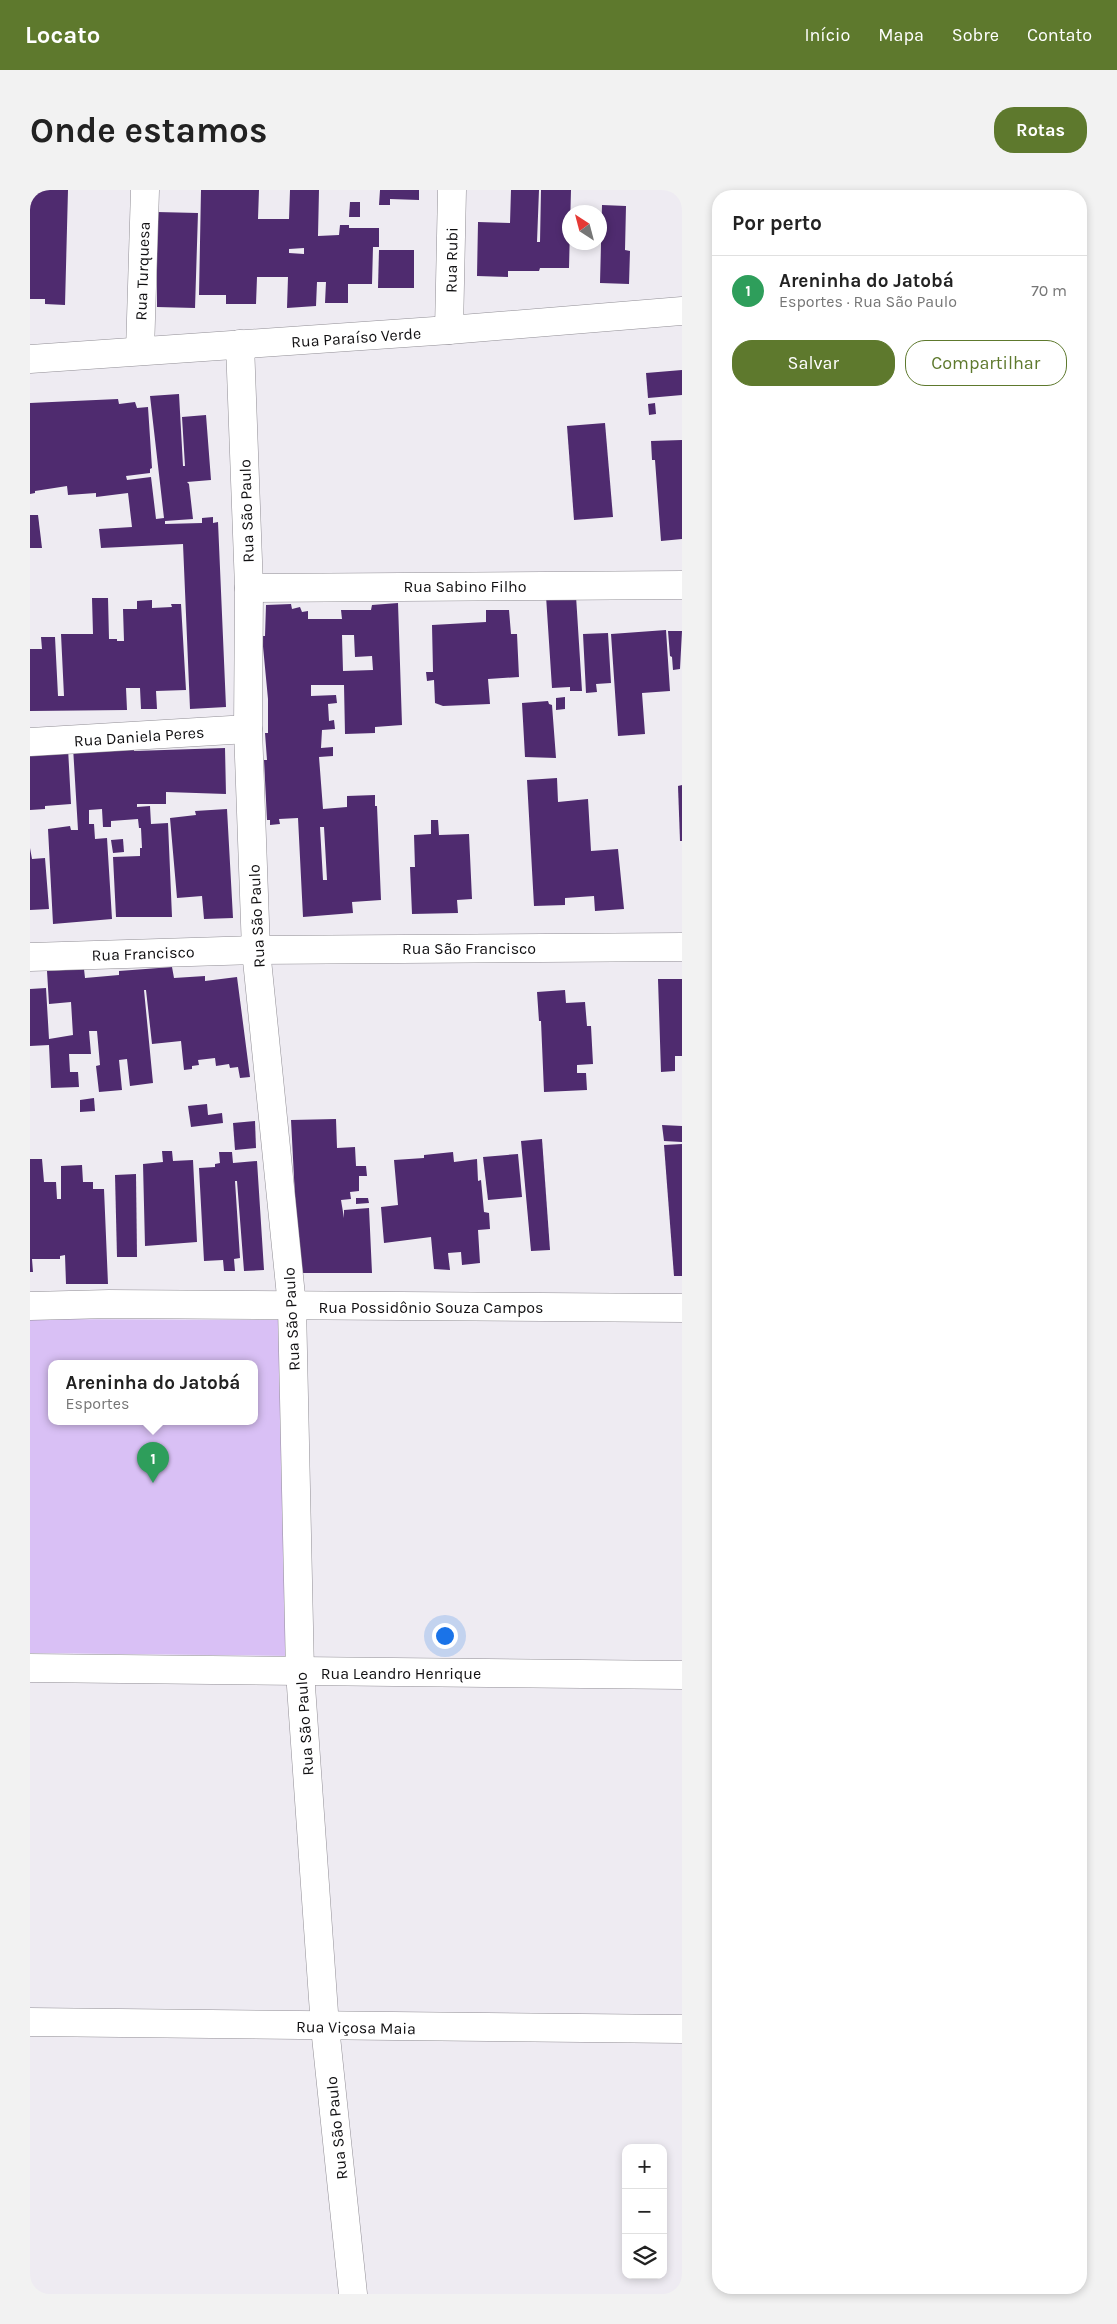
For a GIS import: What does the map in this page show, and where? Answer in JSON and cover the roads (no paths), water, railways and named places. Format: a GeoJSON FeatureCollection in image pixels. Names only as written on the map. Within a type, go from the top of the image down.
{"type":"FeatureCollection","features":[{"type":"Feature","properties":{"kind":"street","name":"Rua Turquesa"},"geometry":{"type":"LineString","coordinates":[[140,351],[145,190]]}},
{"type":"Feature","properties":{"kind":"street","name":"Rua Rubi"},"geometry":{"type":"LineString","coordinates":[[449,330],[452,190]]}},
{"type":"Feature","properties":{"kind":"street","name":"Rua Paraíso Verde"},"geometry":{"type":"LineString","coordinates":[[30,360],[682,311]]}},
{"type":"Feature","properties":{"kind":"street","name":"Rua São Paulo"},"geometry":{"type":"LineString","coordinates":[[240,344],[249,588],[248,729],[256,950],[292,1306],[300,1672],[325,2027],[353,2294]]}},
{"type":"Feature","properties":{"kind":"street","name":"Rua Sabino Filho"},"geometry":{"type":"LineString","coordinates":[[249,588],[682,584]]}},
{"type":"Feature","properties":{"kind":"street","name":"Rua Daniela Peres"},"geometry":{"type":"LineString","coordinates":[[30,742],[248,729]]}},
{"type":"Feature","properties":{"kind":"street","name":"Rua São Francisco"},"geometry":{"type":"LineString","coordinates":[[256,950],[682,947]]}},
{"type":"Feature","properties":{"kind":"street","name":"Rua Francisco"},"geometry":{"type":"LineString","coordinates":[[30,957],[256,950]]}},
{"type":"Feature","properties":{"kind":"street","name":"Rua Possidônio Souza Campos"},"geometry":{"type":"LineString","coordinates":[[30,1306],[110,1304],[682,1308]]}},
{"type":"Feature","properties":{"kind":"street","name":"Rua Leandro Henrique"},"geometry":{"type":"LineString","coordinates":[[30,1668],[682,1675]]}},
{"type":"Feature","properties":{"kind":"street","name":"Rua Viçosa Maia"},"geometry":{"type":"LineString","coordinates":[[30,2022],[325,2027],[682,2029]]}},
{"type":"Feature","properties":{"kind":"place","name":"Areninha do Jatobá"},"geometry":{"type":"Point","coordinates":[153,1483]}}]}
